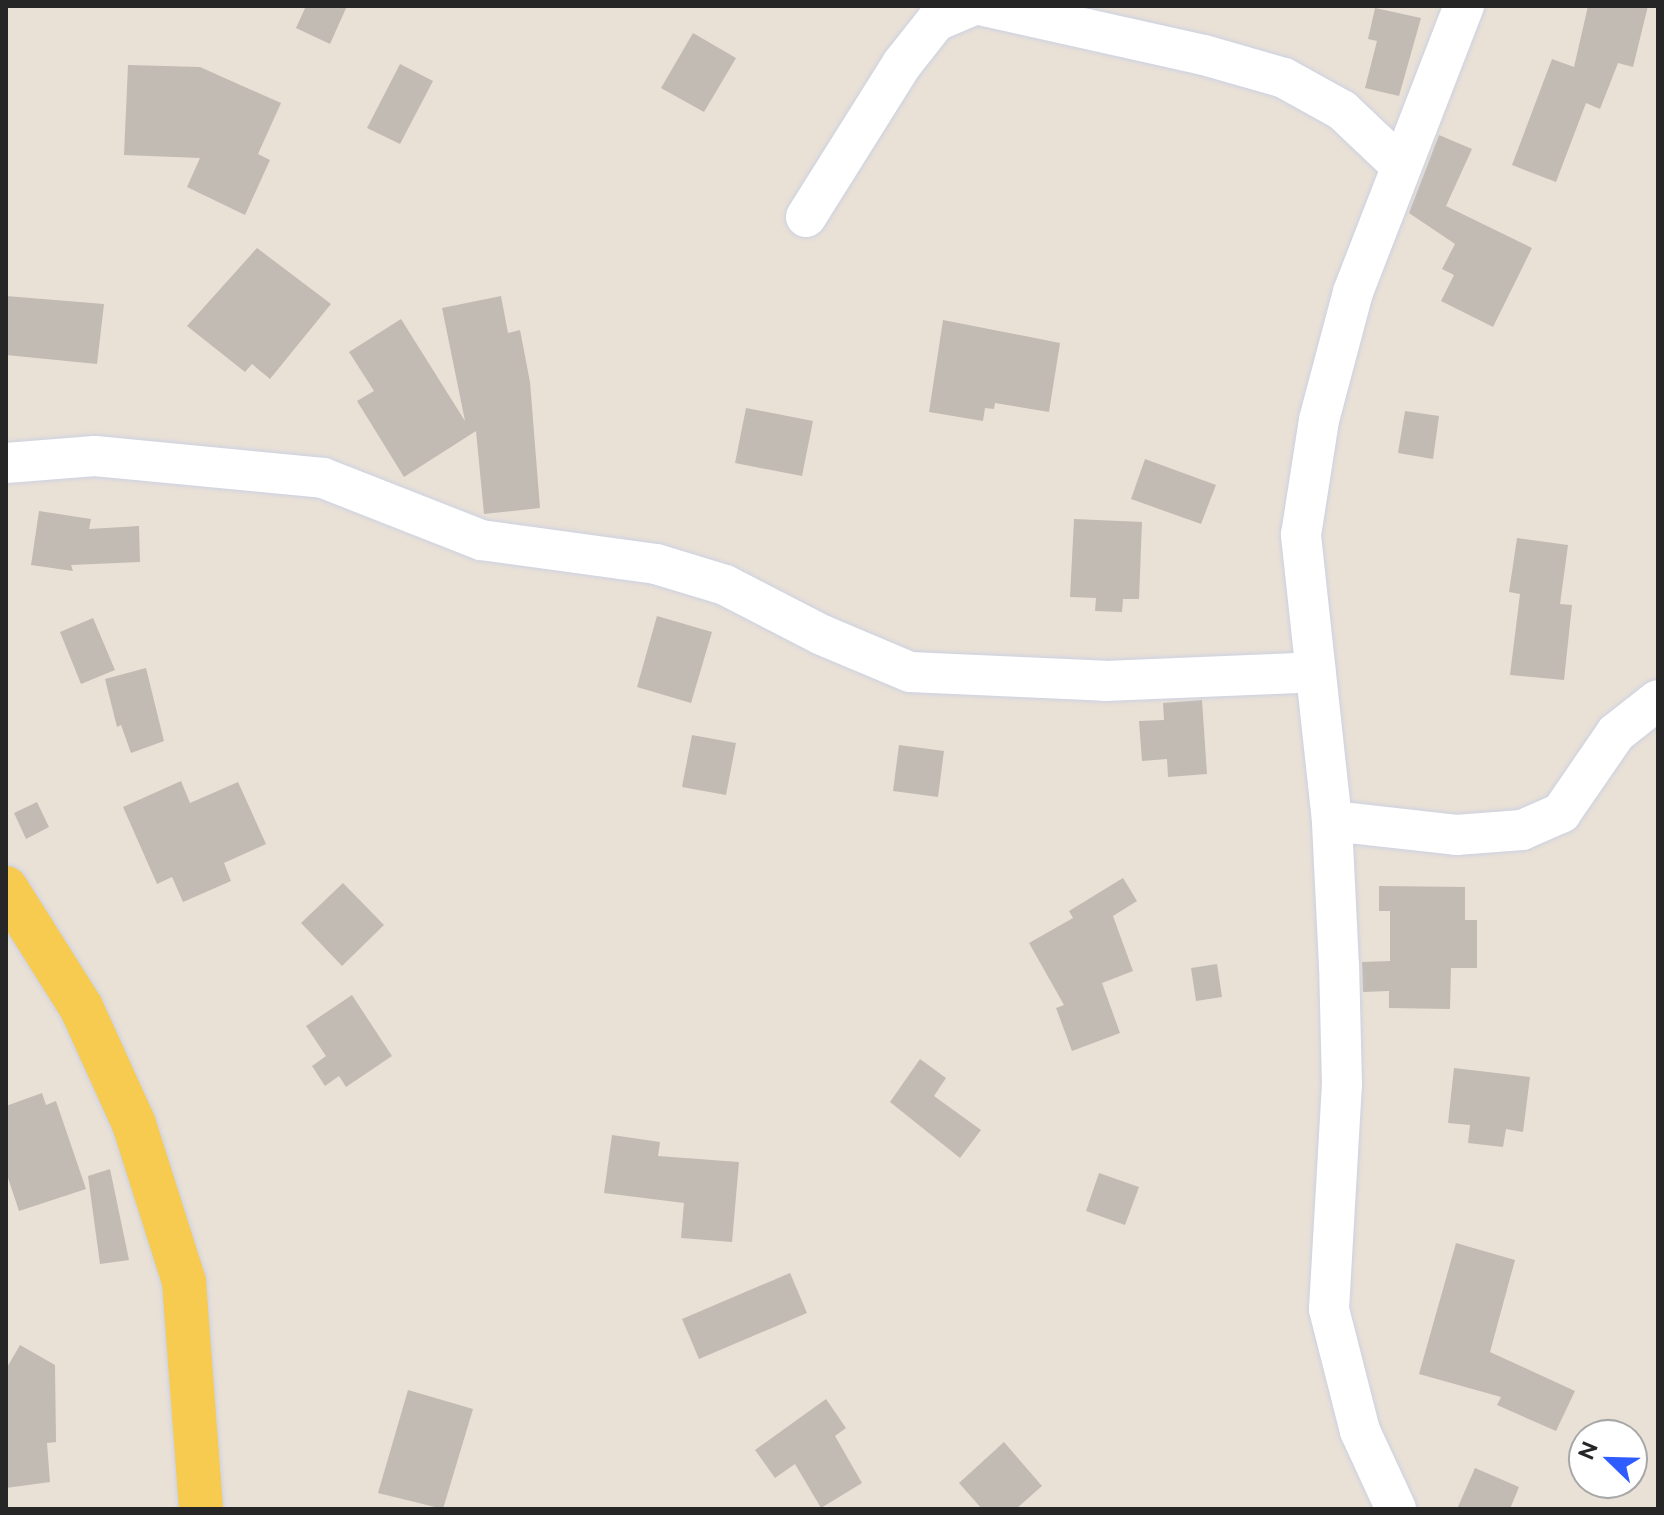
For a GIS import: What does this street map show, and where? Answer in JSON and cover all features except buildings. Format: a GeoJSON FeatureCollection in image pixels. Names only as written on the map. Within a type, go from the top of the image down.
{"type":"FeatureCollection","features":[{"type":"Feature","properties":{"kind":"main road"},"geometry":{"type":"LineString","coordinates":[[6,888],[87,1020],[134,1124],[184,1282],[201,1509]]}},
{"type":"Feature","properties":{"kind":"street"},"geometry":{"type":"LineString","coordinates":[[806,217],[902,64],[936,21],[972,6]]}},
{"type":"Feature","properties":{"kind":"street"},"geometry":{"type":"LineString","coordinates":[[984,6],[1204,55],[1284,78],[1342,110],[1400,165]]}},
{"type":"Feature","properties":{"kind":"street"},"geometry":{"type":"LineString","coordinates":[[1396,1509],[1360,1431],[1329,1309],[1342,1085],[1332,821],[1301,535],[1319,420],[1353,292],[1464,6]]}},
{"type":"Feature","properties":{"kind":"street"},"geometry":{"type":"LineString","coordinates":[[6,463],[95,456],[323,478],[481,540],[656,564],[725,585],[822,635],[910,672],[1105,681],[1316,672]]}},
{"type":"Feature","properties":{"kind":"street"},"geometry":{"type":"LineString","coordinates":[[1332,821],[1456,835],[1522,830],[1561,813],[1616,733],[1658,700]]}}]}
